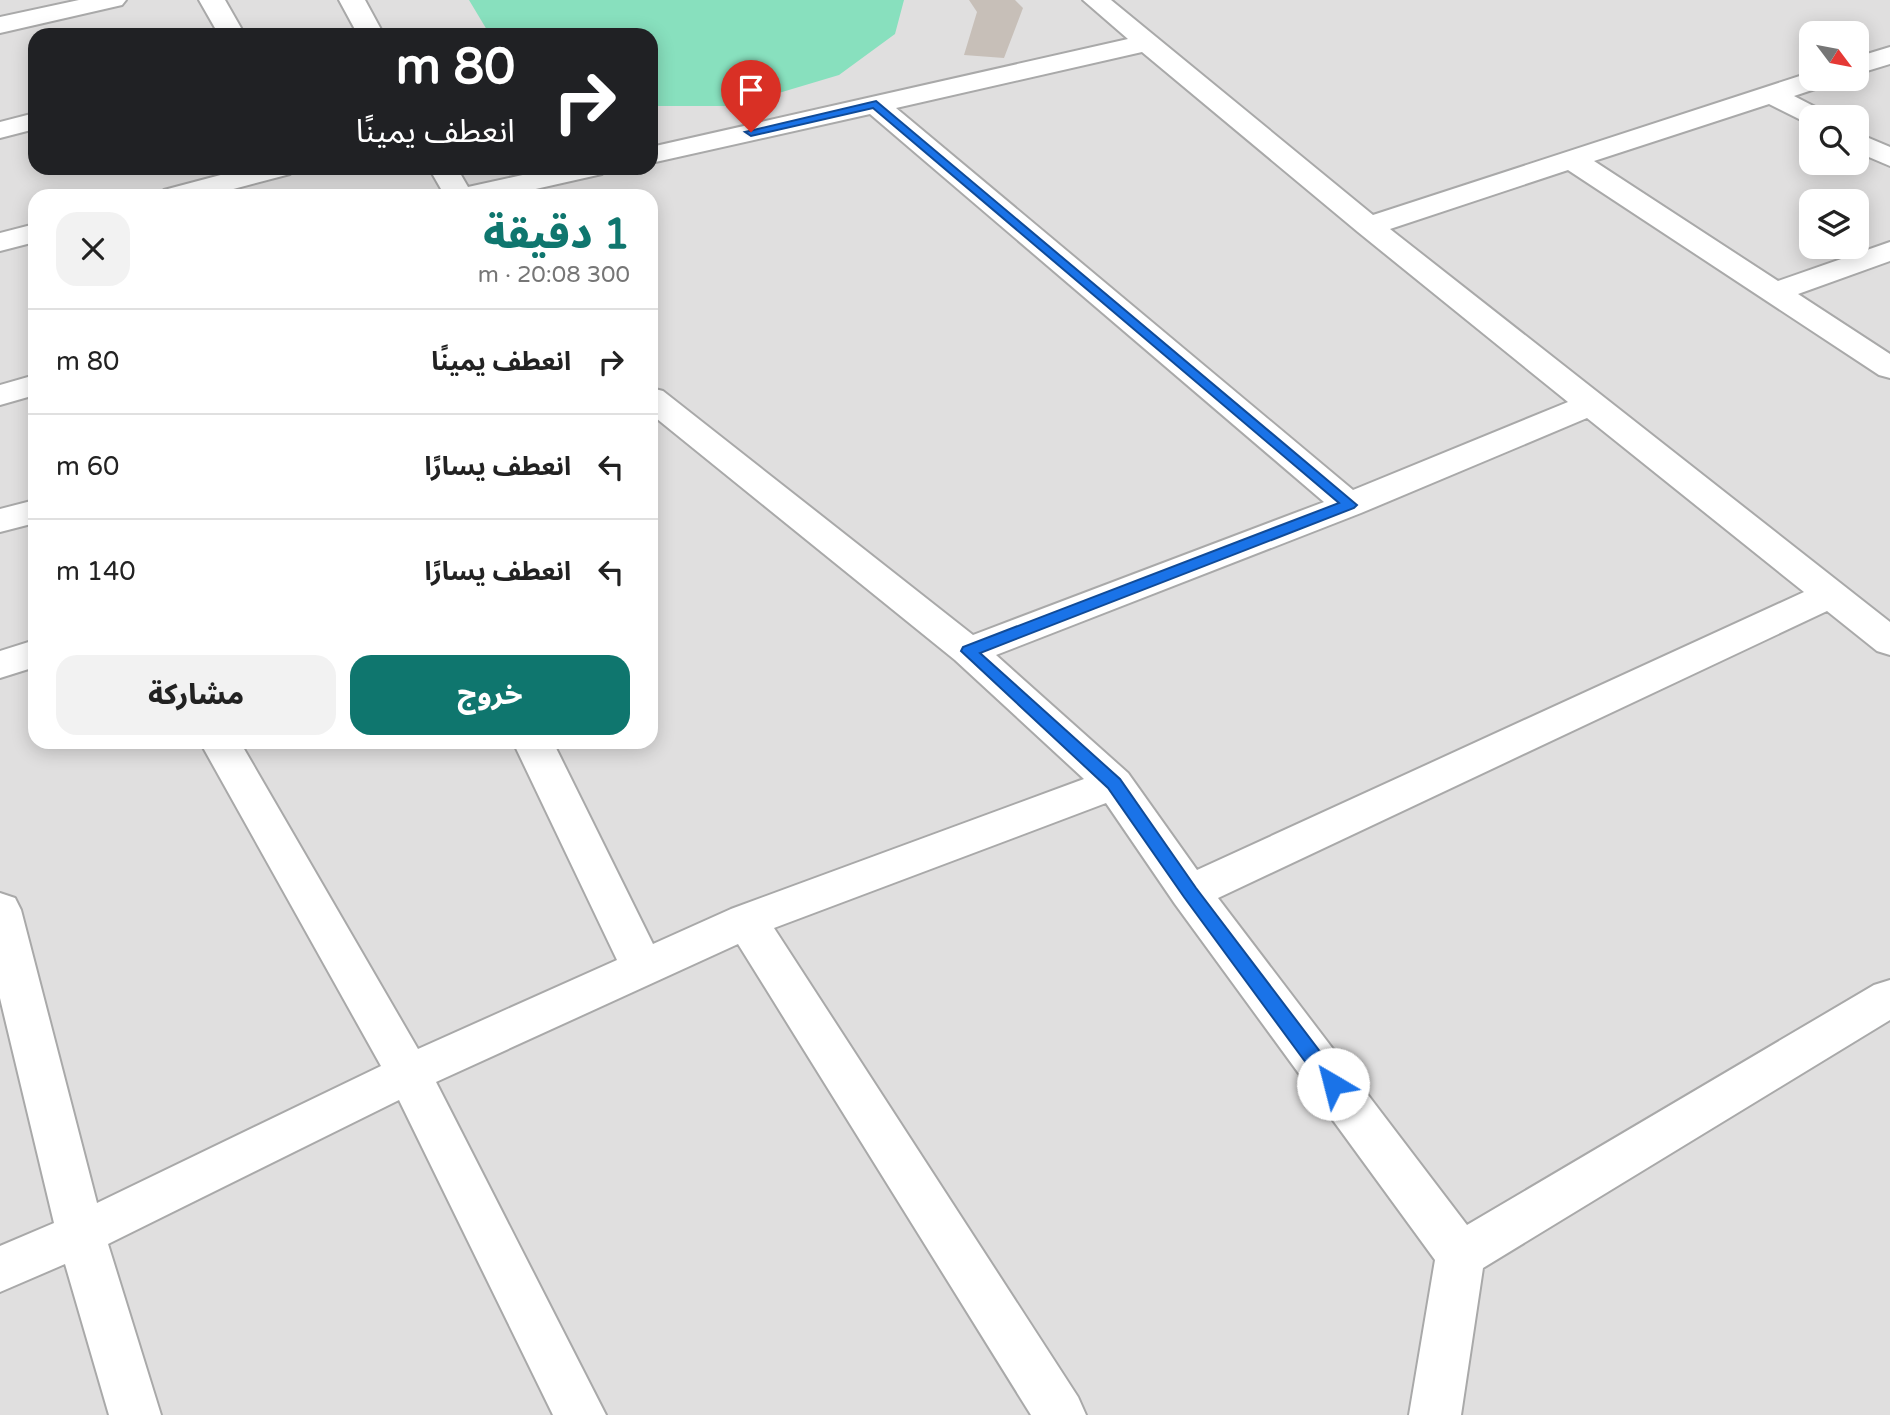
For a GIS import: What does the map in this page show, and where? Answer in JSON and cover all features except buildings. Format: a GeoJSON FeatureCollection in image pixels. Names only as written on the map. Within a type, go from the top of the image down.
{"type":"FeatureCollection","features":[{"type":"Feature","properties":{"kind":"street"},"geometry":{"type":"LineString","coordinates":[[0,25],[113,0]]}},
{"type":"Feature","properties":{"kind":"street"},"geometry":{"type":"LineString","coordinates":[[212,0],[228,28]]}},
{"type":"Feature","properties":{"kind":"street"},"geometry":{"type":"LineString","coordinates":[[352,0],[367,28]]}},
{"type":"Feature","properties":{"kind":"street"},"geometry":{"type":"LineString","coordinates":[[1096,0],[1368,226],[1890,642]]}},
{"type":"Feature","properties":{"kind":"street"},"geometry":{"type":"LineString","coordinates":[[658,153],[1146,43]]}},
{"type":"Feature","properties":{"kind":"street"},"geometry":{"type":"LineString","coordinates":[[1869,62],[1890,55]]}},
{"type":"Feature","properties":{"kind":"street"},"geometry":{"type":"LineString","coordinates":[[1368,226],[1799,85]]}},
{"type":"Feature","properties":{"kind":"street"},"geometry":{"type":"LineString","coordinates":[[1771,94],[1799,109]]}},
{"type":"Feature","properties":{"kind":"street"},"geometry":{"type":"LineString","coordinates":[[876,104],[1349,505]]}},
{"type":"Feature","properties":{"kind":"street"},"geometry":{"type":"LineString","coordinates":[[0,130],[28,123]]}},
{"type":"Feature","properties":{"kind":"street"},"geometry":{"type":"LineString","coordinates":[[1869,147],[1890,158]]}},
{"type":"Feature","properties":{"kind":"street"},"geometry":{"type":"LineString","coordinates":[[1571,159],[1890,368]]}},
{"type":"Feature","properties":{"kind":"street"},"geometry":{"type":"LineString","coordinates":[[200,189],[254,175]]}},
{"type":"Feature","properties":{"kind":"street"},"geometry":{"type":"LineString","coordinates":[[498,189],[561,175]]}},
{"type":"Feature","properties":{"kind":"street"},"geometry":{"type":"LineString","coordinates":[[0,242],[28,235]]}},
{"type":"Feature","properties":{"kind":"street"},"geometry":{"type":"LineString","coordinates":[[1775,292],[1890,251]]}},
{"type":"Feature","properties":{"kind":"street"},"geometry":{"type":"LineString","coordinates":[[0,395],[28,387]]}},
{"type":"Feature","properties":{"kind":"street"},"geometry":{"type":"LineString","coordinates":[[658,404],[968,651],[1114,784],[1190,892],[1460,1255],[1435,1415]]}},
{"type":"Feature","properties":{"kind":"street"},"geometry":{"type":"LineString","coordinates":[[968,651],[1349,505],[1591,404]]}},
{"type":"Feature","properties":{"kind":"street"},"geometry":{"type":"LineString","coordinates":[[0,521],[28,513]]}},
{"type":"Feature","properties":{"kind":"street"},"geometry":{"type":"LineString","coordinates":[[1190,892],[1830,595]]}},
{"type":"Feature","properties":{"kind":"street"},"geometry":{"type":"LineString","coordinates":[[0,665],[28,655]]}},
{"type":"Feature","properties":{"kind":"street"},"geometry":{"type":"LineString","coordinates":[[224,749],[409,1074],[580,1415]]}},
{"type":"Feature","properties":{"kind":"street"},"geometry":{"type":"LineString","coordinates":[[536,749],[643,968]]}},
{"type":"Feature","properties":{"kind":"street"},"geometry":{"type":"LineString","coordinates":[[0,1269],[81,1234],[409,1074],[746,921],[1114,784]]}},
{"type":"Feature","properties":{"kind":"street"},"geometry":{"type":"LineString","coordinates":[[0,911],[81,1234],[135,1415]]}},
{"type":"Feature","properties":{"kind":"street"},"geometry":{"type":"LineString","coordinates":[[746,921],[1060,1415]]}},
{"type":"Feature","properties":{"kind":"street"},"geometry":{"type":"LineString","coordinates":[[1460,1255],[1890,998]]}},
{"type":"Feature","properties":{"kind":"shaded area"},"geometry":{"type":"Polygon","coordinates":[[[0,0],[1890,0],[1890,1415],[0,1415],[0,0]]]}},
{"type":"Feature","properties":{"kind":"green space"},"geometry":{"type":"Polygon","coordinates":[[[469,0],[904,0],[895,34],[839,75],[735,106],[658,106],[658,28],[486,28],[469,0]]]}},
{"type":"Feature","properties":{"kind":"route"},"geometry":{"type":"LineString","coordinates":[[751,132],[876,104],[1349,505],[968,651],[1114,784],[1190,892],[1333,1084]]}}]}
